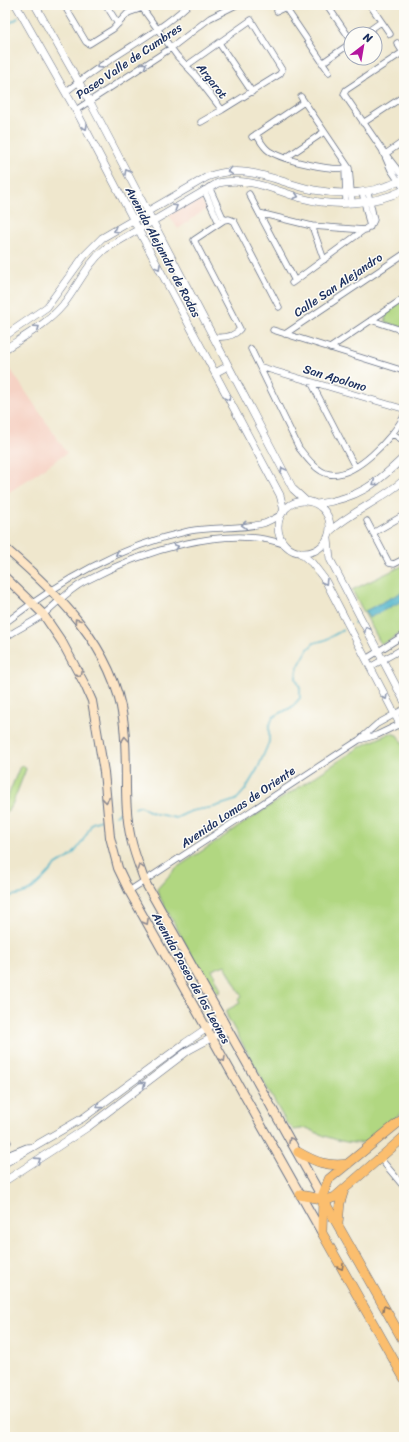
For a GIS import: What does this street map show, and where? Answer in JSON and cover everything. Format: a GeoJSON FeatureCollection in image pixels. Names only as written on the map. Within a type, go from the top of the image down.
{"type":"FeatureCollection","features":[{"type":"Feature","properties":{"kind":"main road","name":"Avenida Paseo de los Leones"},"geometry":{"type":"LineString","coordinates":[[5,548],[52,590],[69,609],[99,652],[117,692],[124,725],[127,763],[127,801],[131,839],[145,882],[404,1342]]}},
{"type":"Feature","properties":{"kind":"main road","name":"Avenida Paseo de los Leones"},"geometry":{"type":"LineString","coordinates":[[5,577],[43,614],[69,654],[86,685],[92,701],[104,772],[110,836],[118,868],[129,891],[404,1378]]}},
{"type":"Feature","properties":{"kind":"main road"},"geometry":{"type":"LineString","coordinates":[[322,1233],[323,1191],[330,1180],[404,1118]]}},
{"type":"Feature","properties":{"kind":"main road"},"geometry":{"type":"LineString","coordinates":[[300,1195],[323,1199],[332,1198],[344,1190],[404,1136]]}},
{"type":"Feature","properties":{"kind":"main road"},"geometry":{"type":"LineString","coordinates":[[298,1152],[321,1164],[337,1166],[348,1164]]}},
{"type":"Feature","properties":{"kind":"main road"},"geometry":{"type":"LineString","coordinates":[[338,1226],[338,1210],[344,1190]]}},
{"type":"Feature","properties":{"kind":"street","name":"Avenida Alejandro de Rodas"},"geometry":{"type":"LineString","coordinates":[[16,5],[76,110],[280,495],[282,513]]}},
{"type":"Feature","properties":{"kind":"street","name":"Avenida Alejandro de Rodas"},"geometry":{"type":"LineString","coordinates":[[34,5],[89,100],[293,489],[306,501]]}},
{"type":"Feature","properties":{"kind":"street"},"geometry":{"type":"LineString","coordinates":[[66,5],[67,10],[86,42],[89,44],[118,24],[128,13],[141,7],[151,5]]}},
{"type":"Feature","properties":{"kind":"street"},"geometry":{"type":"LineString","coordinates":[[106,5],[118,24]]}},
{"type":"Feature","properties":{"kind":"street","name":"Paseo Valle de Cumbres"},"geometry":{"type":"LineString","coordinates":[[66,92],[103,63],[158,30],[188,5]]}},
{"type":"Feature","properties":{"kind":"street","name":"Paseo Valle de Cumbres"},"geometry":{"type":"LineString","coordinates":[[76,110],[89,100],[171,48],[210,18],[236,5]]}},
{"type":"Feature","properties":{"kind":"street"},"geometry":{"type":"LineString","coordinates":[[327,5],[343,29]]}},
{"type":"Feature","properties":{"kind":"street"},"geometry":{"type":"LineString","coordinates":[[370,5],[390,34]]}},
{"type":"Feature","properties":{"kind":"street"},"geometry":{"type":"LineString","coordinates":[[278,11],[287,6],[329,72]]}},
{"type":"Feature","properties":{"kind":"street","name":"Argarot"},"geometry":{"type":"LineString","coordinates":[[141,7],[171,48],[196,76],[222,110],[281,74],[281,66],[251,20],[219,43]]}},
{"type":"Feature","properties":{"kind":"street"},"geometry":{"type":"LineString","coordinates":[[375,26],[381,22]]}},
{"type":"Feature","properties":{"kind":"street"},"geometry":{"type":"LineString","coordinates":[[186,66],[219,43],[252,92]]}},
{"type":"Feature","properties":{"kind":"street"},"geometry":{"type":"LineString","coordinates":[[5,349],[40,326],[55,313],[100,253],[206,189],[224,182],[245,182],[308,199],[349,202],[381,199],[404,190],[402,179],[344,96],[345,92],[403,53],[397,43]]}},
{"type":"Feature","properties":{"kind":"street"},"geometry":{"type":"LineString","coordinates":[[322,63],[343,47]]}},
{"type":"Feature","properties":{"kind":"street"},"geometry":{"type":"LineString","coordinates":[[363,123],[404,96]]}},
{"type":"Feature","properties":{"kind":"street"},"geometry":{"type":"LineString","coordinates":[[347,168],[321,167],[287,157],[268,150],[254,135],[302,99],[347,168],[349,202]]}},
{"type":"Feature","properties":{"kind":"street"},"geometry":{"type":"LineString","coordinates":[[202,122],[222,110]]}},
{"type":"Feature","properties":{"kind":"street"},"geometry":{"type":"LineString","coordinates":[[287,157],[324,132]]}},
{"type":"Feature","properties":{"kind":"street"},"geometry":{"type":"LineString","coordinates":[[384,153],[404,141]]}},
{"type":"Feature","properties":{"kind":"street"},"geometry":{"type":"LineString","coordinates":[[5,336],[47,307],[84,256],[96,243],[207,177],[224,171],[247,171],[314,190],[349,193],[365,192],[402,179]]}},
{"type":"Feature","properties":{"kind":"street"},"geometry":{"type":"LineString","coordinates":[[245,182],[247,171]]}},
{"type":"Feature","properties":{"kind":"street"},"geometry":{"type":"LineString","coordinates":[[206,189],[221,222]]}},
{"type":"Feature","properties":{"kind":"street"},"geometry":{"type":"LineString","coordinates":[[365,192],[367,201],[368,228]]}},
{"type":"Feature","properties":{"kind":"street"},"geometry":{"type":"LineString","coordinates":[[249,194],[293,282],[368,228]]}},
{"type":"Feature","properties":{"kind":"street"},"geometry":{"type":"LineString","coordinates":[[259,213],[312,226],[368,228]]}},
{"type":"Feature","properties":{"kind":"street"},"geometry":{"type":"LineString","coordinates":[[213,337],[222,338],[236,334],[240,329],[194,240],[221,222],[229,219],[234,221],[279,307]]}},
{"type":"Feature","properties":{"kind":"street"},"geometry":{"type":"LineString","coordinates":[[312,226],[324,260]]}},
{"type":"Feature","properties":{"kind":"street","name":"Calle San Alejandro"},"geometry":{"type":"LineString","coordinates":[[286,334],[404,254]]}},
{"type":"Feature","properties":{"kind":"street"},"geometry":{"type":"LineString","coordinates":[[330,348],[404,298]]}},
{"type":"Feature","properties":{"kind":"street"},"geometry":{"type":"LineString","coordinates":[[371,320],[404,331]]}},
{"type":"Feature","properties":{"kind":"street"},"geometry":{"type":"LineString","coordinates":[[273,330],[404,371]]}},
{"type":"Feature","properties":{"kind":"street"},"geometry":{"type":"LineString","coordinates":[[251,349],[299,448],[308,459],[328,474],[341,475],[366,460],[401,428],[404,416]]}},
{"type":"Feature","properties":{"kind":"street"},"geometry":{"type":"LineString","coordinates":[[215,373],[228,366]]}},
{"type":"Feature","properties":{"kind":"street","name":"San Apolono"},"geometry":{"type":"LineString","coordinates":[[261,367],[404,409]]}},
{"type":"Feature","properties":{"kind":"street"},"geometry":{"type":"LineString","coordinates":[[311,382],[355,467]]}},
{"type":"Feature","properties":{"kind":"street"},"geometry":{"type":"LineString","coordinates":[[393,434],[404,441]]}},
{"type":"Feature","properties":{"kind":"street"},"geometry":{"type":"LineString","coordinates":[[5,623],[52,590],[91,567],[130,548],[175,534],[211,528],[264,523],[282,513],[291,504],[306,501],[317,504],[341,500],[359,493],[384,476],[404,457]]}},
{"type":"Feature","properties":{"kind":"street"},"geometry":{"type":"LineString","coordinates":[[330,531],[351,514],[386,495],[404,480]]}},
{"type":"Feature","properties":{"kind":"street"},"geometry":{"type":"LineString","coordinates":[[317,504],[324,510],[329,518],[330,531],[328,539],[330,559],[404,701]]}},
{"type":"Feature","properties":{"kind":"street"},"geometry":{"type":"LineString","coordinates":[[282,513],[279,531],[286,545]]}},
{"type":"Feature","properties":{"kind":"street"},"geometry":{"type":"LineString","coordinates":[[372,533],[404,515]]}},
{"type":"Feature","properties":{"kind":"street"},"geometry":{"type":"LineString","coordinates":[[367,521],[387,560],[391,564],[404,559]]}},
{"type":"Feature","properties":{"kind":"street"},"geometry":{"type":"LineString","coordinates":[[211,528],[213,538]]}},
{"type":"Feature","properties":{"kind":"street"},"geometry":{"type":"LineString","coordinates":[[5,638],[43,614],[83,582],[109,570],[148,555],[213,538],[258,537],[286,545],[300,552],[312,562],[325,580],[395,714],[402,723],[404,732]]}},
{"type":"Feature","properties":{"kind":"street"},"geometry":{"type":"LineString","coordinates":[[300,552],[316,550],[328,539]]}},
{"type":"Feature","properties":{"kind":"street"},"geometry":{"type":"LineString","coordinates":[[366,660],[399,639],[404,634]]}},
{"type":"Feature","properties":{"kind":"street"},"geometry":{"type":"LineString","coordinates":[[370,667],[404,648],[399,639]]}},
{"type":"Feature","properties":{"kind":"street","name":"Avenida Lomas de Oriente"},"geometry":{"type":"LineString","coordinates":[[129,891],[145,882],[359,740],[371,728],[404,709]]}},
{"type":"Feature","properties":{"kind":"street","name":"Avenida Lomas de Oriente"},"geometry":{"type":"LineString","coordinates":[[359,740],[377,735],[402,723]]}},
{"type":"Feature","properties":{"kind":"street"},"geometry":{"type":"LineString","coordinates":[[5,1163],[83,1118],[205,1028],[222,1018]]}},
{"type":"Feature","properties":{"kind":"street"},"geometry":{"type":"LineString","coordinates":[[5,1181],[88,1127],[189,1050],[228,1029]]}},
{"type":"Feature","properties":{"kind":"street"},"geometry":{"type":"LineString","coordinates":[[185,1043],[189,1050]]}},
{"type":"Feature","properties":{"kind":"street"},"geometry":{"type":"LineString","coordinates":[[83,1118],[88,1127]]}},
{"type":"Feature","properties":{"kind":"street"},"geometry":{"type":"LineString","coordinates":[[5,1156],[27,1147],[33,1147]]}},
{"type":"Feature","properties":{"kind":"street"},"geometry":{"type":"LineString","coordinates":[[379,1158],[404,1188]]}},
{"type":"Feature","properties":{"kind":"shaded area"},"geometry":{"type":"Polygon","coordinates":[[[200,197],[206,209],[178,229],[169,215],[200,197]]]}},
{"type":"Feature","properties":{"kind":"shaded area"},"geometry":{"type":"Polygon","coordinates":[[[5,361],[67,453],[5,495],[5,361]]]}},
{"type":"Feature","properties":{"kind":"green space"},"geometry":{"type":"Polygon","coordinates":[[[404,300],[404,328],[386,322],[385,314],[404,300]]]}},
{"type":"Feature","properties":{"kind":"green space"},"geometry":{"type":"Polygon","coordinates":[[[404,565],[404,629],[390,640],[381,644],[352,590],[404,565]]]}},
{"type":"Feature","properties":{"kind":"green space"},"geometry":{"type":"Polygon","coordinates":[[[390,733],[397,735],[404,745],[404,1110],[372,1138],[361,1143],[354,1143],[337,1140],[307,1128],[294,1130],[286,1122],[227,1016],[227,1010],[240,1003],[238,1000],[242,997],[225,965],[212,970],[221,990],[217,993],[209,979],[202,974],[158,894],[157,889],[176,868],[360,747],[390,733]]]}},
{"type":"Feature","properties":{"kind":"green space"},"geometry":{"type":"Polygon","coordinates":[[[23,765],[26,769],[12,805],[5,814],[5,803],[20,766],[23,765]]]}},
{"type":"Feature","properties":{"kind":"water"},"geometry":{"type":"Polygon","coordinates":[[[404,591],[404,600],[369,618],[365,611],[404,591]]]}},
{"type":"Feature","properties":{"kind":"waterway"},"geometry":{"type":"LineString","coordinates":[[5,26],[18,18]]}},
{"type":"Feature","properties":{"kind":"waterway"},"geometry":{"type":"LineString","coordinates":[[135,808],[140,806],[153,813],[176,818],[191,811],[214,807],[236,800],[245,790],[258,768],[269,742],[269,727],[273,717],[292,707],[300,698],[300,688],[296,678],[298,667],[308,649],[314,643],[325,640],[343,630]]}},
{"type":"Feature","properties":{"kind":"waterway"},"geometry":{"type":"LineString","coordinates":[[116,815],[120,813]]}},
{"type":"Feature","properties":{"kind":"waterway"},"geometry":{"type":"LineString","coordinates":[[5,896],[21,894],[33,888],[56,865],[70,857],[84,840],[92,823],[101,820]]}}]}
